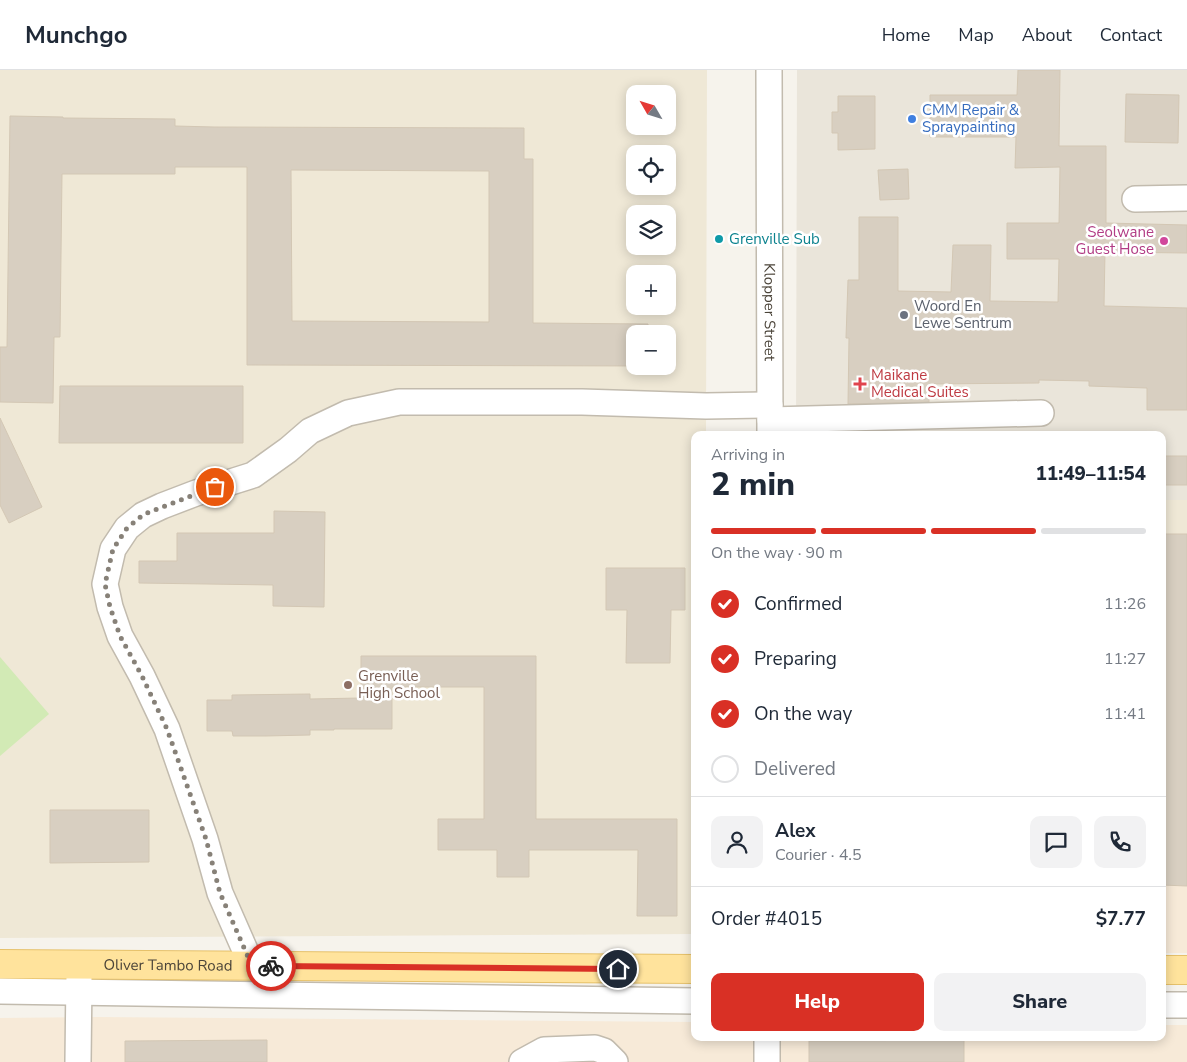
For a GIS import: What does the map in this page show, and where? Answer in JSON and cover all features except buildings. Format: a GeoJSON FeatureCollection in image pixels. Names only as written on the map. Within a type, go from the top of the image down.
{"type":"FeatureCollection","features":[{"type":"Feature","properties":{"kind":"main road","name":"Oliver Tambo Road"},"geometry":{"type":"LineString","coordinates":[[0,964],[691,969]]}},
{"type":"Feature","properties":{"kind":"main road"},"geometry":{"type":"LineString","coordinates":[[1166,970],[1187,970]]}},
{"type":"Feature","properties":{"kind":"street","name":"Klopper Street"},"geometry":{"type":"LineString","coordinates":[[770,70],[770,420]]}},
{"type":"Feature","properties":{"kind":"street"},"geometry":{"type":"LineString","coordinates":[[1135,199],[1187,198]]}},
{"type":"Feature","properties":{"kind":"street"},"geometry":{"type":"LineString","coordinates":[[252,966],[220,893],[206,839],[167,729],[142,676],[120,636],[110,607],[105,584],[113,549],[127,528],[143,515],[196,493],[253,475],[288,450],[310,431],[348,414],[399,402],[582,402],[706,406],[770,420],[1041,413]]}},
{"type":"Feature","properties":{"kind":"street"},"geometry":{"type":"LineString","coordinates":[[78,964],[80,992],[78,1062]]}},
{"type":"Feature","properties":{"kind":"street"},"geometry":{"type":"LineString","coordinates":[[0,991],[691,1001]]}},
{"type":"Feature","properties":{"kind":"street"},"geometry":{"type":"LineString","coordinates":[[1166,1005],[1187,1005]]}},
{"type":"Feature","properties":{"kind":"street"},"geometry":{"type":"LineString","coordinates":[[767,1041],[767,1062]]}},
{"type":"Feature","properties":{"kind":"street"},"geometry":{"type":"LineString","coordinates":[[522,1062],[544,1050],[595,1048],[604,1051],[615,1062]]}},
{"type":"Feature","properties":{"kind":"shaded area","name":"Grenville High School"},"geometry":{"type":"Polygon","coordinates":[[[0,70],[707,70],[706,431],[691,431],[691,934],[0,938],[0,70]]]}},
{"type":"Feature","properties":{"kind":"shaded area"},"geometry":{"type":"Polygon","coordinates":[[[797,70],[1187,70],[1187,500],[1166,500],[1166,431],[796,431],[797,70]]]}},
{"type":"Feature","properties":{"kind":"shaded area"},"geometry":{"type":"Polygon","coordinates":[[[1166,500],[1187,500],[1187,649],[1166,649],[1166,500]]]}},
{"type":"Feature","properties":{"kind":"shaded area"},"geometry":{"type":"Polygon","coordinates":[[[1166,649],[1187,649],[1187,953],[1166,953],[1166,649]]]}},
{"type":"Feature","properties":{"kind":"shaded area"},"geometry":{"type":"Polygon","coordinates":[[[97,1017],[691,1022],[691,1041],[1166,1041],[1166,1025],[1187,1025],[1187,1062],[0,1062],[0,1018],[97,1017]]]}},
{"type":"Feature","properties":{"kind":"green space"},"geometry":{"type":"Polygon","coordinates":[[[0,657],[49,714],[0,756],[0,657]]]}},
{"type":"Feature","properties":{"kind":"way so far"},"geometry":{"type":"LineString","coordinates":[[215,487],[162,506],[143,515],[127,528],[113,549],[105,584],[110,607],[120,636],[142,676],[167,729],[206,839],[220,893],[238,937],[252,966],[271,966]]}},
{"type":"Feature","properties":{"kind":"place","name":"CMM Repair & Spraypainting"},"geometry":{"type":"Point","coordinates":[912,119]}},
{"type":"Feature","properties":{"kind":"place","name":"Grenville Sub"},"geometry":{"type":"Point","coordinates":[719,239]}},
{"type":"Feature","properties":{"kind":"place","name":"Seolwane Guest Hose"},"geometry":{"type":"Point","coordinates":[1164,241]}},
{"type":"Feature","properties":{"kind":"place","name":"Woord En Lewe Sentrum"},"geometry":{"type":"Point","coordinates":[904,315]}},
{"type":"Feature","properties":{"kind":"place","name":"Maikane Medical Suites"},"geometry":{"type":"Point","coordinates":[860,384]}},
{"type":"Feature","properties":{"kind":"place","name":"Grenville High School"},"geometry":{"type":"Point","coordinates":[348,685]}},
{"type":"Feature","properties":{"kind":"route"},"geometry":{"type":"LineString","coordinates":[[271,966],[618,969]]}}]}
